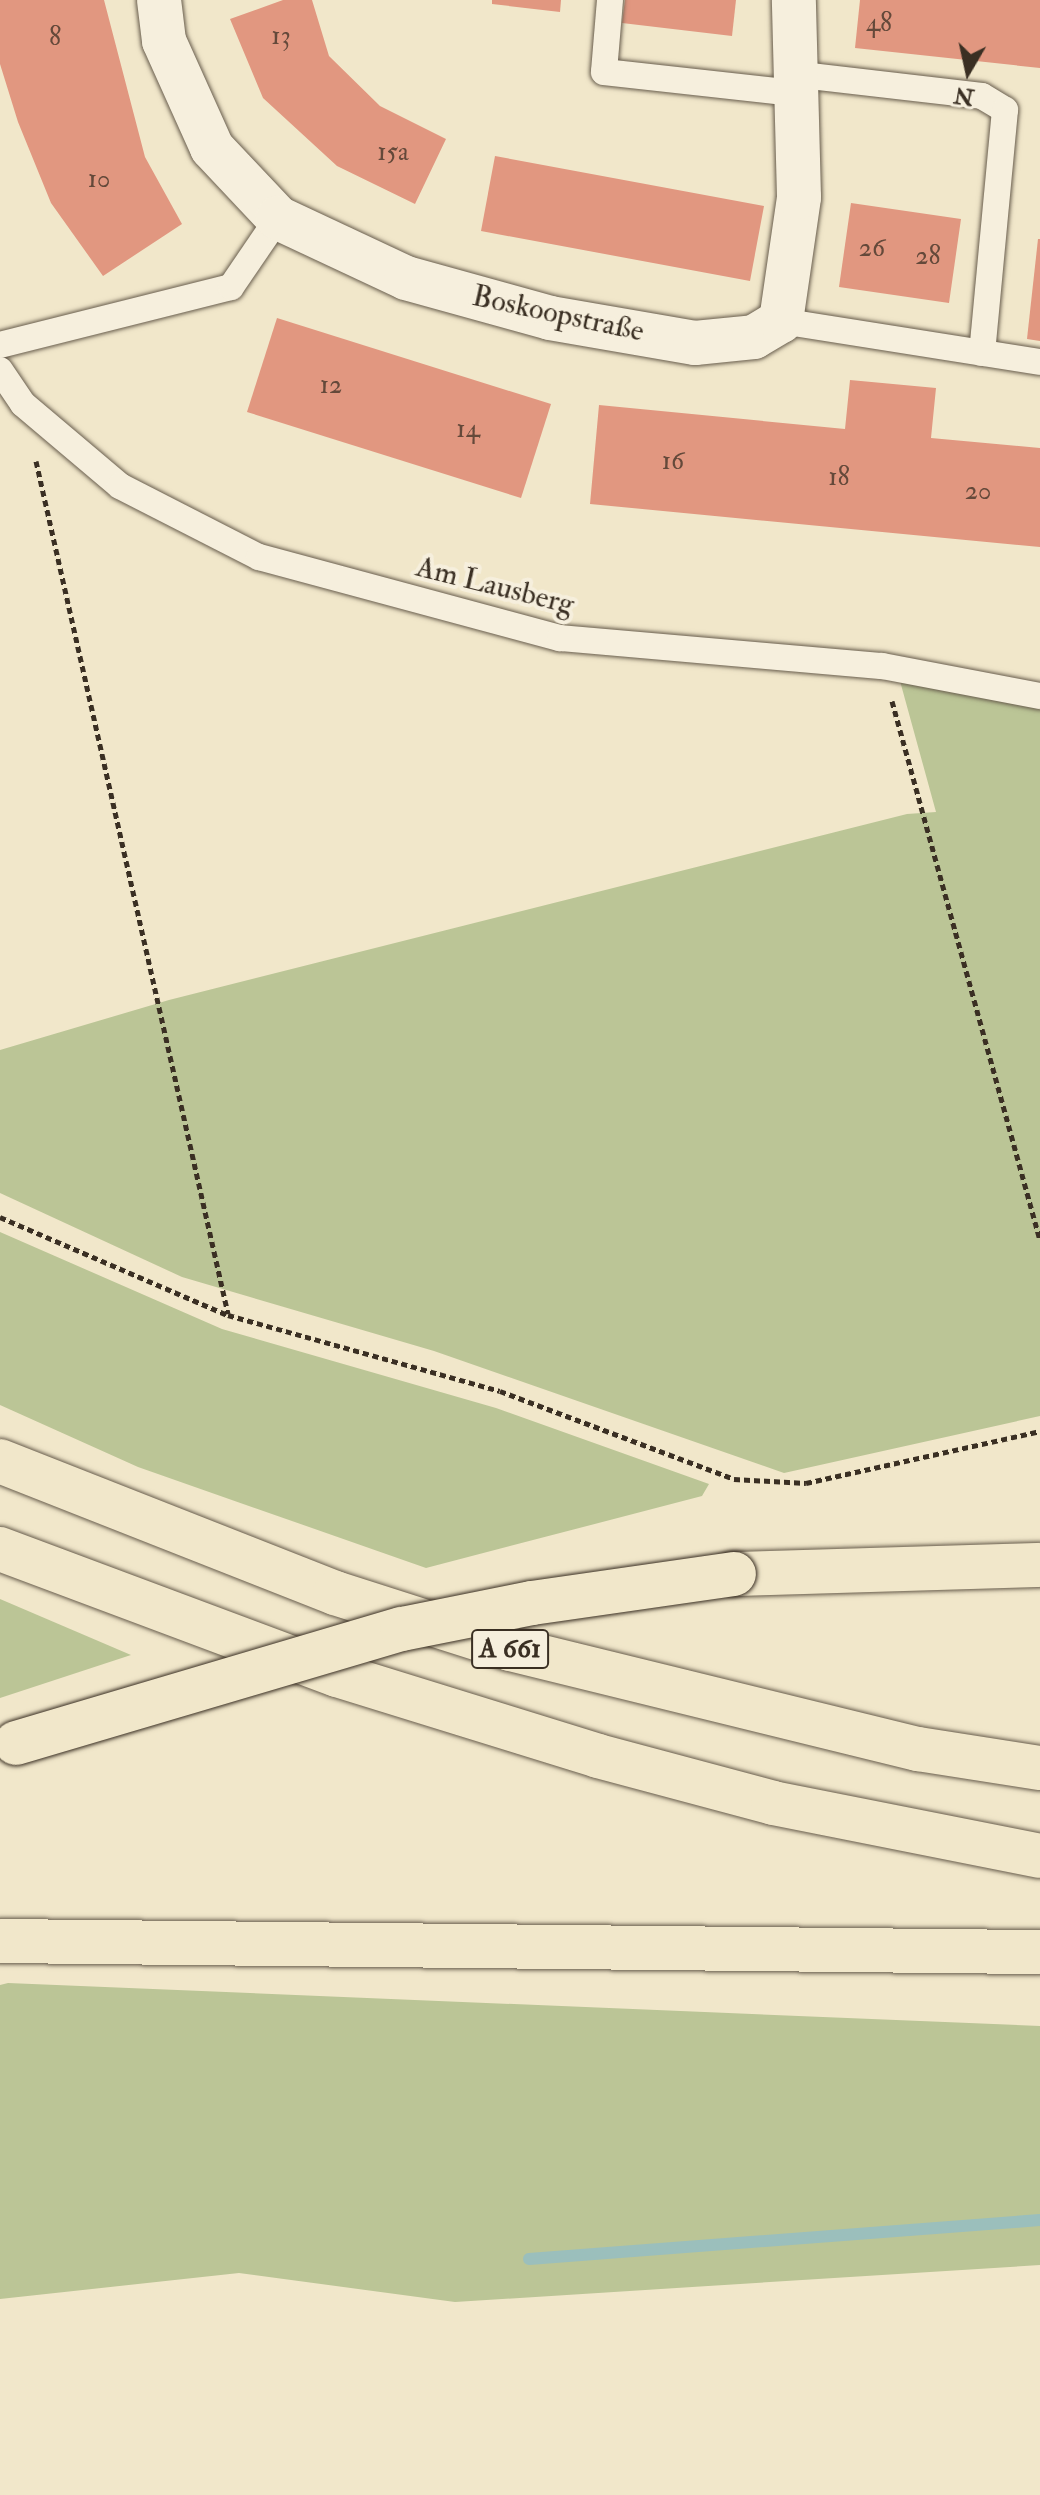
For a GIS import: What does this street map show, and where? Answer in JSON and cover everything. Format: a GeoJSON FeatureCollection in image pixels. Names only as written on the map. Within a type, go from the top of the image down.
{"type":"FeatureCollection","features":[{"type":"Feature","properties":{"kind":"highway","name":"A 661"},"geometry":{"type":"LineString","coordinates":[[0,1461],[335,1593],[510,1649],[918,1749],[1040,1768]]}},
{"type":"Feature","properties":{"kind":"highway","name":"A 661"},"geometry":{"type":"LineString","coordinates":[[0,1549],[337,1675],[584,1752],[773,1803],[1040,1856]]}},
{"type":"Feature","properties":{"kind":"highway","name":"A 661"},"geometry":{"type":"LineString","coordinates":[[8,1745],[402,1629],[532,1603],[734,1574],[1040,1565]]}},
{"type":"Feature","properties":{"kind":"highway"},"geometry":{"type":"LineString","coordinates":[[0,1941],[1040,1952]]}},
{"type":"Feature","properties":{"kind":"street","name":"Boskoopstraße"},"geometry":{"type":"LineString","coordinates":[[159,0],[164,41],[212,148],[278,218],[406,278],[550,318],[695,343],[754,337],[781,321]]}},
{"type":"Feature","properties":{"kind":"street"},"geometry":{"type":"LineString","coordinates":[[781,321],[799,197],[794,0]]}},
{"type":"Feature","properties":{"kind":"lane"},"geometry":{"type":"LineString","coordinates":[[610,0],[604,72],[982,96],[1005,110],[982,353]]}},
{"type":"Feature","properties":{"kind":"lane"},"geometry":{"type":"LineString","coordinates":[[0,345],[231,287],[278,218]]}},
{"type":"Feature","properties":{"kind":"lane"},"geometry":{"type":"LineString","coordinates":[[781,321],[1040,362]]}},
{"type":"Feature","properties":{"kind":"lane","name":"Am Lausberg"},"geometry":{"type":"LineString","coordinates":[[0,370],[23,404],[120,486],[259,557],[560,638],[882,666],[1040,696]]}},
{"type":"Feature","properties":{"kind":"path"},"geometry":{"type":"LineString","coordinates":[[23,404],[228,1315]]}},
{"type":"Feature","properties":{"kind":"path"},"geometry":{"type":"LineString","coordinates":[[882,666],[1040,1240]]}},
{"type":"Feature","properties":{"kind":"path"},"geometry":{"type":"LineString","coordinates":[[0,1217],[228,1315],[500,1391],[734,1479],[806,1483],[1040,1431]]}},
{"type":"Feature","properties":{"kind":"green space"},"geometry":{"type":"Polygon","coordinates":[[[900,681],[1040,709],[1040,1416],[784,1473],[434,1351],[182,1277],[0,1193],[0,1050],[169,1000],[907,814],[936,812],[900,681]]]}},
{"type":"Feature","properties":{"kind":"green space"},"geometry":{"type":"Polygon","coordinates":[[[0,1232],[222,1329],[496,1408],[709,1484],[702,1496],[426,1568],[138,1467],[0,1405],[0,1232]]]}},
{"type":"Feature","properties":{"kind":"green space"},"geometry":{"type":"Polygon","coordinates":[[[0,1599],[131,1655],[0,1698],[0,1599]]]}},
{"type":"Feature","properties":{"kind":"green space"},"geometry":{"type":"Polygon","coordinates":[[[0,1985],[1040,2026],[1040,2265],[455,2302],[239,2273],[0,2299],[0,1985]]]}},
{"type":"Feature","properties":{"kind":"building"},"geometry":{"type":"Polygon","coordinates":[[[0,0],[104,0],[145,157],[182,224],[103,276],[51,203],[18,122],[0,64],[0,0]]]}},
{"type":"Feature","properties":{"kind":"building"},"geometry":{"type":"Polygon","coordinates":[[[283,0],[312,0],[329,56],[380,106],[446,139],[415,204],[337,166],[263,98],[230,19],[283,0]]]}},
{"type":"Feature","properties":{"kind":"building"},"geometry":{"type":"Polygon","coordinates":[[[492,0],[561,0],[560,12],[492,4],[492,0]]]}},
{"type":"Feature","properties":{"kind":"building"},"geometry":{"type":"Polygon","coordinates":[[[625,0],[736,0],[732,36],[622,23],[625,0]]]}},
{"type":"Feature","properties":{"kind":"building"},"geometry":{"type":"Polygon","coordinates":[[[860,0],[1040,0],[1040,68],[855,48],[860,0]]]}},
{"type":"Feature","properties":{"kind":"building"},"geometry":{"type":"Polygon","coordinates":[[[495,156],[764,206],[750,281],[481,231],[495,156]]]}},
{"type":"Feature","properties":{"kind":"building"},"geometry":{"type":"Polygon","coordinates":[[[851,203],[961,219],[949,303],[839,287],[851,203]]]}},
{"type":"Feature","properties":{"kind":"building"},"geometry":{"type":"Polygon","coordinates":[[[1040,239],[1040,341],[1027,339],[1040,239]]]}},
{"type":"Feature","properties":{"kind":"building"},"geometry":{"type":"Polygon","coordinates":[[[277,318],[551,404],[521,498],[247,412],[277,318]]]}},
{"type":"Feature","properties":{"kind":"building"},"geometry":{"type":"Polygon","coordinates":[[[850,380],[936,388],[931,438],[1040,448],[1040,547],[590,504],[599,405],[845,429],[850,380]]]}},
{"type":"Feature","properties":{"kind":"waterway"},"geometry":{"type":"LineString","coordinates":[[529,2259],[1040,2220]]}}]}
